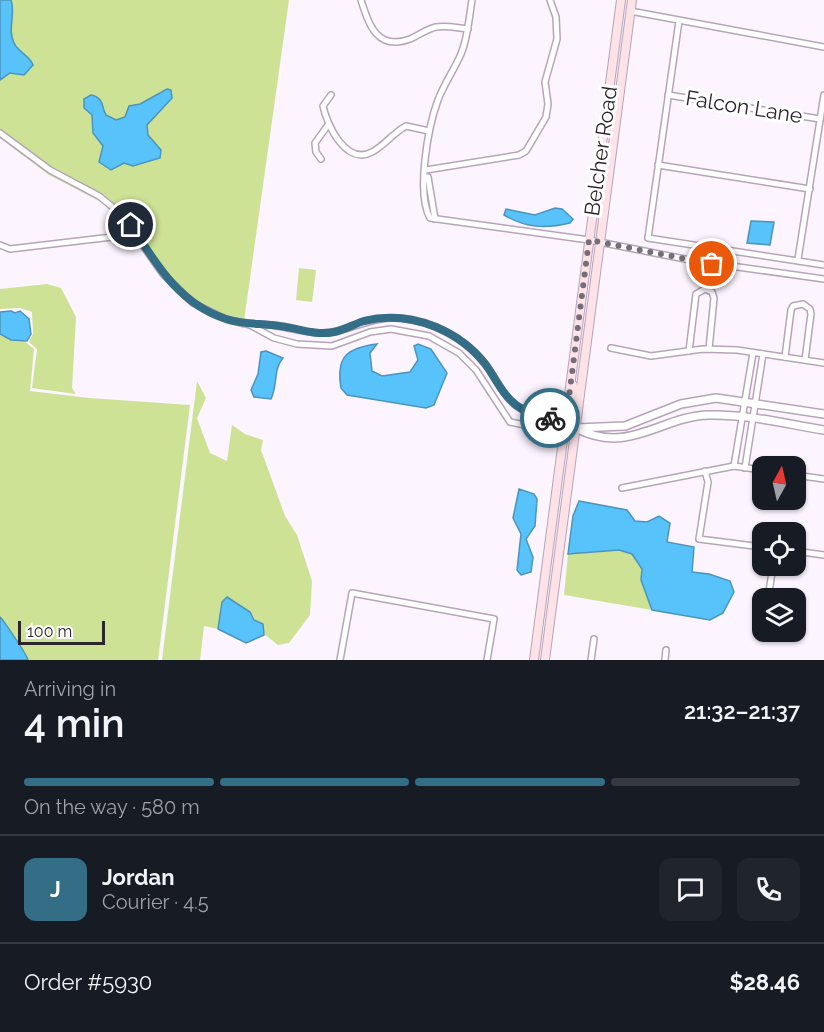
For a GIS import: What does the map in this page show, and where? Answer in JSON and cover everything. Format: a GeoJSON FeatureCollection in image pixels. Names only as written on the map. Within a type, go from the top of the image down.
{"type":"FeatureCollection","features":[{"type":"Feature","properties":{"kind":"main road","name":"Belcher Road"},"geometry":{"type":"LineString","coordinates":[[534,660],[621,0]]}},
{"type":"Feature","properties":{"kind":"main road","name":"Belcher Road"},"geometry":{"type":"LineString","coordinates":[[545,660],[632,0]]}},
{"type":"Feature","properties":{"kind":"main road"},"geometry":{"type":"LineString","coordinates":[[570,381],[574,393],[572,417],[576,428]]}},
{"type":"Feature","properties":{"kind":"main road"},"geometry":{"type":"LineString","coordinates":[[565,428],[571,439],[568,463],[570,474]]}},
{"type":"Feature","properties":{"kind":"street"},"geometry":{"type":"LineString","coordinates":[[361,0],[369,25],[376,36],[384,39],[410,39],[431,28],[445,26],[468,29]]}},
{"type":"Feature","properties":{"kind":"street"},"geometry":{"type":"LineString","coordinates":[[472,0],[468,29],[461,54],[438,99],[429,131],[426,170],[432,219],[589,240],[695,261],[824,279]]}},
{"type":"Feature","properties":{"kind":"street"},"geometry":{"type":"LineString","coordinates":[[426,170],[519,155],[526,151],[546,117],[548,104],[545,82],[557,39],[555,17],[550,0]]}},
{"type":"Feature","properties":{"kind":"street"},"geometry":{"type":"LineString","coordinates":[[630,11],[824,47]]}},
{"type":"Feature","properties":{"kind":"street"},"geometry":{"type":"LineString","coordinates":[[679,21],[648,238],[798,259],[824,265]]}},
{"type":"Feature","properties":{"kind":"street"},"geometry":{"type":"LineString","coordinates":[[331,95],[323,106],[328,125],[339,141],[359,154],[375,151],[406,126],[429,131]]}},
{"type":"Feature","properties":{"kind":"street","name":"Falcon Lane"},"geometry":{"type":"LineString","coordinates":[[668,95],[820,119]]}},
{"type":"Feature","properties":{"kind":"street"},"geometry":{"type":"LineString","coordinates":[[798,259],[824,95]]}},
{"type":"Feature","properties":{"kind":"street"},"geometry":{"type":"LineString","coordinates":[[321,159],[316,152],[315,143],[328,125]]}},
{"type":"Feature","properties":{"kind":"street"},"geometry":{"type":"LineString","coordinates":[[0,133],[50,170],[105,200],[131,225],[163,274],[193,303],[226,319],[250,325],[307,331],[334,332],[364,321],[399,318],[437,328],[460,340],[474,351],[504,394],[517,406],[530,413],[551,418],[565,428]]}},
{"type":"Feature","properties":{"kind":"street"},"geometry":{"type":"LineString","coordinates":[[658,165],[810,189]]}},
{"type":"Feature","properties":{"kind":"street"},"geometry":{"type":"LineString","coordinates":[[0,245],[10,249],[111,237],[131,225]]}},
{"type":"Feature","properties":{"kind":"street"},"geometry":{"type":"LineString","coordinates":[[689,351],[696,294],[705,289],[712,292],[714,298],[709,350]]}},
{"type":"Feature","properties":{"kind":"street"},"geometry":{"type":"LineString","coordinates":[[785,357],[791,310],[793,306],[803,304],[810,309],[811,314],[805,360]]}},
{"type":"Feature","properties":{"kind":"street"},"geometry":{"type":"LineString","coordinates":[[250,325],[282,340],[304,345],[332,346],[370,332],[391,329],[429,336],[459,353],[476,370],[510,422],[550,430],[565,428]]}},
{"type":"Feature","properties":{"kind":"street"},"geometry":{"type":"LineString","coordinates":[[282,340],[285,327]]}},
{"type":"Feature","properties":{"kind":"street"},"geometry":{"type":"LineString","coordinates":[[304,345],[307,331]]}},
{"type":"Feature","properties":{"kind":"street"},"geometry":{"type":"LineString","coordinates":[[611,348],[651,356],[709,350],[763,354],[824,363]]}},
{"type":"Feature","properties":{"kind":"street"},"geometry":{"type":"LineString","coordinates":[[734,466],[753,353]]}},
{"type":"Feature","properties":{"kind":"street"},"geometry":{"type":"LineString","coordinates":[[745,468],[763,354]]}},
{"type":"Feature","properties":{"kind":"street"},"geometry":{"type":"LineString","coordinates":[[749,372],[760,374]]}},
{"type":"Feature","properties":{"kind":"street"},"geometry":{"type":"LineString","coordinates":[[576,428],[625,426],[665,409],[698,400],[716,398],[824,414]]}},
{"type":"Feature","properties":{"kind":"street"},"geometry":{"type":"LineString","coordinates":[[576,428],[587,434],[621,438],[650,433],[692,417],[742,417],[824,430]]}},
{"type":"Feature","properties":{"kind":"street"},"geometry":{"type":"LineString","coordinates":[[622,488],[734,466],[752,469]]}},
{"type":"Feature","properties":{"kind":"street"},"geometry":{"type":"LineString","coordinates":[[705,471],[708,482],[699,539],[752,546]]}},
{"type":"Feature","properties":{"kind":"street"},"geometry":{"type":"LineString","coordinates":[[806,477],[824,479]]}},
{"type":"Feature","properties":{"kind":"street"},"geometry":{"type":"LineString","coordinates":[[806,553],[824,555]]}},
{"type":"Feature","properties":{"kind":"street"},"geometry":{"type":"LineString","coordinates":[[340,660],[352,593],[494,619],[487,660]]}},
{"type":"Feature","properties":{"kind":"street"},"geometry":{"type":"LineString","coordinates":[[591,660],[594,639]]}},
{"type":"Feature","properties":{"kind":"street"},"geometry":{"type":"LineString","coordinates":[[665,660],[666,650]]}},
{"type":"Feature","properties":{"kind":"green space"},"geometry":{"type":"Polygon","coordinates":[[[0,0],[289,0],[243,328],[225,323],[190,305],[154,268],[121,218],[103,203],[49,175],[0,138],[0,0]]]}},
{"type":"Feature","properties":{"kind":"green space"},"geometry":{"type":"Polygon","coordinates":[[[299,268],[316,270],[312,302],[296,300],[299,268]]]}},
{"type":"Feature","properties":{"kind":"green space"},"geometry":{"type":"Polygon","coordinates":[[[47,284],[61,288],[76,317],[72,388],[76,394],[32,388],[37,349],[29,342],[33,334],[32,312],[20,308],[0,309],[0,289],[47,284]]]}},
{"type":"Feature","properties":{"kind":"green space"},"geometry":{"type":"Polygon","coordinates":[[[0,322],[34,349],[30,391],[89,398],[190,405],[158,660],[0,660],[0,322]]]}},
{"type":"Feature","properties":{"kind":"green space"},"geometry":{"type":"Polygon","coordinates":[[[197,381],[206,398],[197,418],[210,453],[227,461],[232,425],[245,434],[263,440],[261,450],[285,516],[297,535],[312,581],[310,615],[289,643],[278,645],[264,634],[250,612],[222,602],[218,629],[204,626],[200,660],[162,660],[197,381]]]}},
{"type":"Feature","properties":{"kind":"green space"},"geometry":{"type":"Polygon","coordinates":[[[619,550],[632,554],[642,569],[641,580],[652,610],[564,595],[568,554],[619,550]]]}},
{"type":"Feature","properties":{"kind":"water"},"geometry":{"type":"Polygon","coordinates":[[[0,0],[11,0],[12,38],[33,65],[24,75],[10,73],[0,80],[0,0]]]}},
{"type":"Feature","properties":{"kind":"water"},"geometry":{"type":"Polygon","coordinates":[[[167,89],[171,90],[172,98],[147,125],[148,135],[161,150],[160,158],[133,166],[124,163],[111,170],[99,162],[103,146],[93,133],[92,115],[84,108],[84,99],[91,95],[99,98],[106,115],[116,120],[125,117],[129,106],[140,104],[167,89]]]}},
{"type":"Feature","properties":{"kind":"water"},"geometry":{"type":"Polygon","coordinates":[[[555,208],[562,209],[573,219],[570,223],[536,226],[520,223],[504,215],[506,209],[535,215],[555,208]]]}},
{"type":"Feature","properties":{"kind":"water"},"geometry":{"type":"Polygon","coordinates":[[[751,221],[774,222],[770,245],[747,243],[751,221]]]}},
{"type":"Feature","properties":{"kind":"water"},"geometry":{"type":"Polygon","coordinates":[[[20,311],[29,319],[31,334],[27,341],[11,340],[0,334],[0,312],[15,313],[20,311]]]}},
{"type":"Feature","properties":{"kind":"water"},"geometry":{"type":"Polygon","coordinates":[[[377,344],[370,353],[372,371],[382,376],[410,372],[418,360],[414,346],[418,344],[431,349],[447,373],[434,405],[426,408],[347,395],[341,388],[342,362],[346,356],[358,348],[377,344]]]}},
{"type":"Feature","properties":{"kind":"water"},"geometry":{"type":"Polygon","coordinates":[[[266,351],[283,358],[278,367],[271,399],[254,397],[251,390],[258,374],[261,352],[266,351]]]}},
{"type":"Feature","properties":{"kind":"water"},"geometry":{"type":"Polygon","coordinates":[[[519,489],[534,494],[537,499],[535,526],[526,539],[533,557],[531,572],[521,575],[517,570],[521,534],[513,518],[519,489]]]}},
{"type":"Feature","properties":{"kind":"water"},"geometry":{"type":"Polygon","coordinates":[[[579,501],[627,510],[635,521],[647,522],[659,516],[670,523],[667,542],[694,547],[692,572],[709,574],[730,581],[734,592],[723,613],[710,620],[652,610],[641,580],[642,569],[632,554],[619,550],[568,554],[573,516],[579,501]]]}},
{"type":"Feature","properties":{"kind":"water"},"geometry":{"type":"Polygon","coordinates":[[[227,597],[250,612],[254,620],[263,624],[264,635],[246,643],[218,629],[222,602],[227,597]]]}},
{"type":"Feature","properties":{"kind":"water"},"geometry":{"type":"Polygon","coordinates":[[[0,617],[15,638],[28,660],[0,660],[0,617]]]}},
{"type":"Feature","properties":{"kind":"way so far"},"geometry":{"type":"LineString","coordinates":[[550,418],[565,428],[589,240],[712,264]]}},
{"type":"Feature","properties":{"kind":"route"},"geometry":{"type":"LineString","coordinates":[[131,225],[172,285],[193,303],[210,312],[250,325],[273,325],[317,333],[334,332],[364,321],[379,319],[399,318],[420,322],[460,340],[474,351],[504,394],[517,406],[530,413],[550,418]]}}]}
